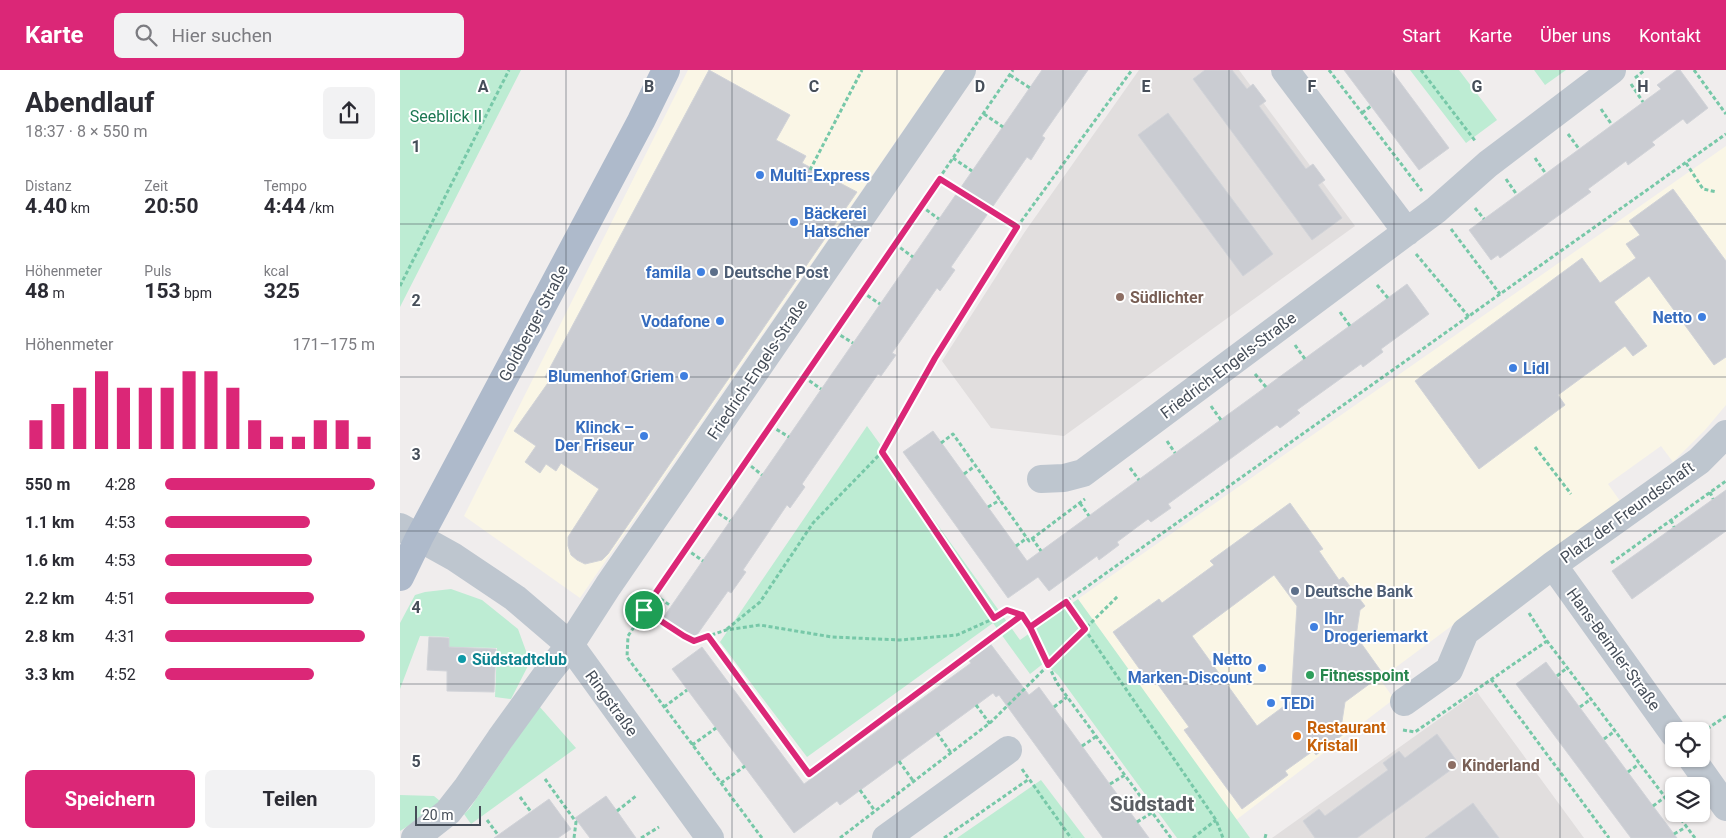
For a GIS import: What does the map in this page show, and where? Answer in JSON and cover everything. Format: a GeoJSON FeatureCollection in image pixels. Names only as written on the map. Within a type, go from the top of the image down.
{"type":"FeatureCollection","features":[{"type":"Feature","properties":{"kind":"main road","name":"Goldberger Straße"},"geometry":{"type":"LineString","coordinates":[[400,577],[409,532],[641,121],[666,70]]}},
{"type":"Feature","properties":{"kind":"street","name":"Friedrich-Engels-Straße"},"geometry":{"type":"LineString","coordinates":[[415,838],[448,812],[570,645],[608,586],[962,70]]}},
{"type":"Feature","properties":{"kind":"street"},"geometry":{"type":"LineString","coordinates":[[1285,70],[1411,242]]}},
{"type":"Feature","properties":{"kind":"street","name":"Friedrich-Engels-Straße"},"geometry":{"type":"LineString","coordinates":[[1041,479],[1064,478],[1083,473],[1411,242],[1436,210],[1488,164],[1621,76]]}},
{"type":"Feature","properties":{"kind":"street","name":"Platz der Freundschaft"},"geometry":{"type":"LineString","coordinates":[[1404,702],[1449,670],[1464,632],[1553,565],[1699,461],[1726,434]]}},
{"type":"Feature","properties":{"kind":"street","name":"Ringstraße"},"geometry":{"type":"LineString","coordinates":[[409,532],[454,557],[515,598],[570,645],[710,838]]}},
{"type":"Feature","properties":{"kind":"street","name":"Hans-Beimler-Straße"},"geometry":{"type":"LineString","coordinates":[[1553,565],[1665,722]]}},
{"type":"Feature","properties":{"kind":"street"},"geometry":{"type":"LineString","coordinates":[[886,838],[1008,750]]}},
{"type":"Feature","properties":{"kind":"street"},"geometry":{"type":"LineString","coordinates":[[1698,767],[1726,807]]}},
{"type":"Feature","properties":{"kind":"path"},"geometry":{"type":"LineString","coordinates":[[400,286],[509,70]]}},
{"type":"Feature","properties":{"kind":"path"},"geometry":{"type":"LineString","coordinates":[[810,170],[862,70]]}},
{"type":"Feature","properties":{"kind":"path"},"geometry":{"type":"LineString","coordinates":[[762,838],[627,657],[628,636],[1014,70]]}},
{"type":"Feature","properties":{"kind":"path"},"geometry":{"type":"LineString","coordinates":[[726,630],[760,602],[813,523],[882,452],[935,358],[1017,227],[1132,70]]}},
{"type":"Feature","properties":{"kind":"path"},"geometry":{"type":"LineString","coordinates":[[1421,70],[1476,143],[1483,138]]}},
{"type":"Feature","properties":{"kind":"path"},"geometry":{"type":"LineString","coordinates":[[1694,70],[1726,114]]}},
{"type":"Feature","properties":{"kind":"path"},"geometry":{"type":"LineString","coordinates":[[1332,71],[1500,294]]}},
{"type":"Feature","properties":{"kind":"path"},"geometry":{"type":"LineString","coordinates":[[1010,75],[1030,88]]}},
{"type":"Feature","properties":{"kind":"path"},"geometry":{"type":"LineString","coordinates":[[1621,76],[1643,102]]}},
{"type":"Feature","properties":{"kind":"path"},"geometry":{"type":"LineString","coordinates":[[1598,104],[1612,125]]}},
{"type":"Feature","properties":{"kind":"path"},"geometry":{"type":"LineString","coordinates":[[1362,113],[1371,106]]}},
{"type":"Feature","properties":{"kind":"path"},"geometry":{"type":"LineString","coordinates":[[984,114],[1003,127]]}},
{"type":"Feature","properties":{"kind":"path"},"geometry":{"type":"LineString","coordinates":[[1565,129],[1579,149]]}},
{"type":"Feature","properties":{"kind":"path"},"geometry":{"type":"LineString","coordinates":[[1030,627],[1726,134]]}},
{"type":"Feature","properties":{"kind":"path"},"geometry":{"type":"LineString","coordinates":[[1532,153],[1546,174]]}},
{"type":"Feature","properties":{"kind":"path"},"geometry":{"type":"LineString","coordinates":[[953,158],[972,171]]}},
{"type":"Feature","properties":{"kind":"path"},"geometry":{"type":"LineString","coordinates":[[1686,163],[1704,189],[1717,192]]}},
{"type":"Feature","properties":{"kind":"path"},"geometry":{"type":"LineString","coordinates":[[1502,175],[1517,195]]}},
{"type":"Feature","properties":{"kind":"path"},"geometry":{"type":"LineString","coordinates":[[940,179],[1017,227]]}},
{"type":"Feature","properties":{"kind":"path"},"geometry":{"type":"LineString","coordinates":[[1471,202],[1484,220]]}},
{"type":"Feature","properties":{"kind":"path"},"geometry":{"type":"LineString","coordinates":[[921,206],[939,219]]}},
{"type":"Feature","properties":{"kind":"path"},"geometry":{"type":"LineString","coordinates":[[1411,242],[1469,317]]}},
{"type":"Feature","properties":{"kind":"path"},"geometry":{"type":"LineString","coordinates":[[895,244],[913,257]]}},
{"type":"Feature","properties":{"kind":"path"},"geometry":{"type":"LineString","coordinates":[[1375,282],[1388,298]]}},
{"type":"Feature","properties":{"kind":"path"},"geometry":{"type":"LineString","coordinates":[[862,292],[880,304]]}},
{"type":"Feature","properties":{"kind":"path"},"geometry":{"type":"LineString","coordinates":[[1338,310],[1350,326]]}},
{"type":"Feature","properties":{"kind":"path"},"geometry":{"type":"LineString","coordinates":[[835,332],[853,343]]}},
{"type":"Feature","properties":{"kind":"path"},"geometry":{"type":"LineString","coordinates":[[1294,343],[1305,359]]}},
{"type":"Feature","properties":{"kind":"path"},"geometry":{"type":"LineString","coordinates":[[1254,373],[1266,387]]}},
{"type":"Feature","properties":{"kind":"path"},"geometry":{"type":"LineString","coordinates":[[804,377],[821,389]]}},
{"type":"Feature","properties":{"kind":"path"},"geometry":{"type":"LineString","coordinates":[[1210,405],[1221,420]]}},
{"type":"Feature","properties":{"kind":"path"},"geometry":{"type":"LineString","coordinates":[[771,426],[789,437]]}},
{"type":"Feature","properties":{"kind":"path"},"geometry":{"type":"LineString","coordinates":[[1166,439],[1175,453]]}},
{"type":"Feature","properties":{"kind":"path"},"geometry":{"type":"LineString","coordinates":[[1536,447],[1571,494]]}},
{"type":"Feature","properties":{"kind":"path"},"geometry":{"type":"LineString","coordinates":[[882,452],[994,618]]}},
{"type":"Feature","properties":{"kind":"path"},"geometry":{"type":"LineString","coordinates":[[746,462],[762,475]]}},
{"type":"Feature","properties":{"kind":"path"},"geometry":{"type":"LineString","coordinates":[[964,474],[975,466]]}},
{"type":"Feature","properties":{"kind":"path"},"geometry":{"type":"LineString","coordinates":[[1129,466],[1139,480]]}},
{"type":"Feature","properties":{"kind":"path"},"geometry":{"type":"LineString","coordinates":[[1611,563],[1726,481]]}},
{"type":"Feature","properties":{"kind":"path"},"geometry":{"type":"LineString","coordinates":[[1710,492],[1714,499]]}},
{"type":"Feature","properties":{"kind":"path"},"geometry":{"type":"LineString","coordinates":[[988,508],[1000,500]]}},
{"type":"Feature","properties":{"kind":"path"},"geometry":{"type":"LineString","coordinates":[[1080,503],[1089,516]]}},
{"type":"Feature","properties":{"kind":"path"},"geometry":{"type":"LineString","coordinates":[[713,510],[730,521]]}},
{"type":"Feature","properties":{"kind":"path"},"geometry":{"type":"LineString","coordinates":[[1671,520],[1674,527]]}},
{"type":"Feature","properties":{"kind":"path"},"geometry":{"type":"LineString","coordinates":[[1016,546],[1027,538]]}},
{"type":"Feature","properties":{"kind":"path"},"geometry":{"type":"LineString","coordinates":[[1032,538],[1041,551]]}},
{"type":"Feature","properties":{"kind":"path"},"geometry":{"type":"LineString","coordinates":[[686,549],[703,561]]}},
{"type":"Feature","properties":{"kind":"path"},"geometry":{"type":"LineString","coordinates":[[1632,549],[1635,555]]}},
{"type":"Feature","properties":{"kind":"path"},"geometry":{"type":"LineString","coordinates":[[608,586],[694,641],[726,630],[760,625],[832,637],[900,640],[957,635],[1007,610],[1022,615],[1030,627],[1057,683],[1171,838]]}},
{"type":"Feature","properties":{"kind":"path"},"geometry":{"type":"LineString","coordinates":[[1521,590],[1547,641],[1665,797],[1653,806]]}},
{"type":"Feature","properties":{"kind":"path"},"geometry":{"type":"LineString","coordinates":[[655,595],[671,606]]}},
{"type":"Feature","properties":{"kind":"path"},"geometry":{"type":"LineString","coordinates":[[840,838],[990,723],[1118,596]]}},
{"type":"Feature","properties":{"kind":"path"},"geometry":{"type":"LineString","coordinates":[[1066,602],[1216,820],[1223,838]]}},
{"type":"Feature","properties":{"kind":"path"},"geometry":{"type":"LineString","coordinates":[[708,636],[809,774],[1022,615]]}},
{"type":"Feature","properties":{"kind":"path"},"geometry":{"type":"LineString","coordinates":[[1403,730],[1415,732],[1547,641]]}},
{"type":"Feature","properties":{"kind":"path"},"geometry":{"type":"LineString","coordinates":[[1557,676],[1568,668]]}},
{"type":"Feature","properties":{"kind":"path"},"geometry":{"type":"LineString","coordinates":[[1491,679],[1609,838]]}},
{"type":"Feature","properties":{"kind":"path"},"geometry":{"type":"LineString","coordinates":[[664,707],[688,690]]}},
{"type":"Feature","properties":{"kind":"path"},"geometry":{"type":"LineString","coordinates":[[1054,707],[1067,697]]}},
{"type":"Feature","properties":{"kind":"path"},"geometry":{"type":"LineString","coordinates":[[1580,707],[1591,699]]}},
{"type":"Feature","properties":{"kind":"path"},"geometry":{"type":"LineString","coordinates":[[976,705],[1071,838]]}},
{"type":"Feature","properties":{"kind":"path"},"geometry":{"type":"LineString","coordinates":[[1710,727],[1726,716]]}},
{"type":"Feature","properties":{"kind":"path"},"geometry":{"type":"LineString","coordinates":[[692,745],[716,728]]}},
{"type":"Feature","properties":{"kind":"path"},"geometry":{"type":"LineString","coordinates":[[1604,739],[1615,731]]}},
{"type":"Feature","properties":{"kind":"path"},"geometry":{"type":"LineString","coordinates":[[937,733],[951,753]]}},
{"type":"Feature","properties":{"kind":"path"},"geometry":{"type":"LineString","coordinates":[[1082,746],[1097,736]]}},
{"type":"Feature","properties":{"kind":"path"},"geometry":{"type":"LineString","coordinates":[[899,761],[914,782]]}},
{"type":"Feature","properties":{"kind":"path"},"geometry":{"type":"LineString","coordinates":[[1628,772],[1639,764]]}},
{"type":"Feature","properties":{"kind":"path"},"geometry":{"type":"LineString","coordinates":[[721,783],[745,766]]}},
{"type":"Feature","properties":{"kind":"path"},"geometry":{"type":"LineString","coordinates":[[1110,784],[1125,775]]}},
{"type":"Feature","properties":{"kind":"path"},"geometry":{"type":"LineString","coordinates":[[544,779],[576,822],[574,838]]}},
{"type":"Feature","properties":{"kind":"path"},"geometry":{"type":"LineString","coordinates":[[944,838],[1029,779]]}},
{"type":"Feature","properties":{"kind":"path"},"geometry":{"type":"LineString","coordinates":[[860,790],[876,811]]}},
{"type":"Feature","properties":{"kind":"path"},"geometry":{"type":"LineString","coordinates":[[617,811],[636,796]]}},
{"type":"Feature","properties":{"kind":"path"},"geometry":{"type":"LineString","coordinates":[[520,797],[531,812]]}},
{"type":"Feature","properties":{"kind":"path"},"geometry":{"type":"LineString","coordinates":[[1138,822],[1152,812]]}},
{"type":"Feature","properties":{"kind":"path"},"geometry":{"type":"LineString","coordinates":[[487,820],[498,835]]}},
{"type":"Feature","properties":{"kind":"path"},"geometry":{"type":"LineString","coordinates":[[1193,838],[1216,820]]}},
{"type":"Feature","properties":{"kind":"path"},"geometry":{"type":"LineString","coordinates":[[1683,822],[1695,838]]}},
{"type":"Feature","properties":{"kind":"path"},"geometry":{"type":"LineString","coordinates":[[1674,834],[1686,826]]}},
{"type":"Feature","properties":{"kind":"path"},"geometry":{"type":"LineString","coordinates":[[641,838],[658,827]]}},
{"type":"Feature","properties":{"kind":"shaded area","name":"famila"},"geometry":{"type":"Polygon","coordinates":[[[688,70],[945,70],[580,598],[464,516],[688,70]]]}},
{"type":"Feature","properties":{"kind":"shaded area","name":"Südlichter"},"geometry":{"type":"Polygon","coordinates":[[[1139,70],[1239,70],[1355,226],[1064,436],[991,428],[942,361],[1024,233],[1139,70]]]}},
{"type":"Feature","properties":{"kind":"shaded area"},"geometry":{"type":"Polygon","coordinates":[[[1726,146],[1726,405],[1705,430],[1673,462],[1661,446],[1608,484],[1620,501],[1380,679],[1394,699],[1236,820],[1078,599],[1726,146]]]}},
{"type":"Feature","properties":{"kind":"shaded area","name":"Kinderland"},"geometry":{"type":"Polygon","coordinates":[[[1477,692],[1584,838],[1272,838],[1477,692]]]}},
{"type":"Feature","properties":{"kind":"green space","name":"Seeblick II"},"geometry":{"type":"Polygon","coordinates":[[[400,70],[521,70],[400,307],[400,70]]]}},
{"type":"Feature","properties":{"kind":"green space"},"geometry":{"type":"Polygon","coordinates":[[[1410,70],[1459,70],[1497,120],[1466,143],[1410,70]]]}},
{"type":"Feature","properties":{"kind":"green space"},"geometry":{"type":"Polygon","coordinates":[[[1534,70],[1566,70],[1545,85],[1534,70]]]}},
{"type":"Feature","properties":{"kind":"green space"},"geometry":{"type":"Polygon","coordinates":[[[867,426],[1020,640],[1078,599],[1250,838],[1177,838],[1058,675],[1044,663],[1030,674],[993,623],[807,757],[720,642],[867,426]]]}},
{"type":"Feature","properties":{"kind":"green space"},"geometry":{"type":"Polygon","coordinates":[[[451,589],[482,600],[518,629],[530,662],[511,699],[495,697],[497,648],[449,647],[449,637],[420,636],[400,689],[400,623],[415,595],[451,589]]]}},
{"type":"Feature","properties":{"kind":"green space"},"geometry":{"type":"Polygon","coordinates":[[[539,706],[576,748],[471,824],[464,814],[470,808],[539,706]]]}},
{"type":"Feature","properties":{"kind":"green space"},"geometry":{"type":"Polygon","coordinates":[[[1041,780],[1085,838],[957,838],[1041,780]]]}},
{"type":"Feature","properties":{"kind":"green space"},"geometry":{"type":"Polygon","coordinates":[[[400,795],[434,796],[440,801],[427,814],[400,831],[400,795]]]}},
{"type":"Feature","properties":{"kind":"building","name":"famila"},"geometry":{"type":"Polygon","coordinates":[[[709,70],[790,115],[776,140],[806,156],[802,163],[857,192],[608,554],[602,560],[585,564],[571,555],[568,537],[599,489],[561,463],[556,471],[546,464],[540,473],[525,462],[536,446],[514,431],[550,380],[545,377],[709,70]]]}},
{"type":"Feature","properties":{"kind":"building"},"geometry":{"type":"Polygon","coordinates":[[[1042,70],[1088,70],[1042,136],[1045,138],[1031,160],[1027,157],[951,267],[955,270],[940,291],[937,288],[892,353],[896,355],[881,376],[878,374],[802,484],[805,487],[790,508],[787,505],[743,570],[746,572],[731,593],[728,591],[694,639],[663,618],[1042,70]]]}},
{"type":"Feature","properties":{"kind":"building"},"geometry":{"type":"Polygon","coordinates":[[[1205,70],[1232,70],[1247,89],[1253,84],[1266,101],[1259,106],[1306,169],[1313,164],[1325,180],[1318,185],[1342,218],[1312,240],[1193,79],[1205,70]]]}},
{"type":"Feature","properties":{"kind":"building"},"geometry":{"type":"Polygon","coordinates":[[[1344,70],[1391,70],[1449,148],[1419,170],[1344,70]]]}},
{"type":"Feature","properties":{"kind":"building"},"geometry":{"type":"Polygon","coordinates":[[[1677,70],[1680,70],[1708,108],[1687,124],[1683,119],[1652,142],[1655,145],[1628,165],[1626,161],[1588,189],[1591,192],[1500,258],[1498,255],[1491,260],[1469,230],[1661,89],[1657,85],[1677,70]]]}},
{"type":"Feature","properties":{"kind":"building"},"geometry":{"type":"Polygon","coordinates":[[[1168,113],[1273,254],[1243,276],[1138,135],[1168,113]]]}},
{"type":"Feature","properties":{"kind":"building","name":"Lidl"},"geometry":{"type":"Polygon","coordinates":[[[1673,189],[1726,261],[1726,357],[1714,365],[1649,276],[1614,302],[1647,346],[1633,356],[1625,346],[1558,395],[1565,405],[1479,469],[1415,381],[1582,258],[1600,283],[1636,258],[1626,244],[1640,235],[1629,221],[1673,189]]]}},
{"type":"Feature","properties":{"kind":"building"},"geometry":{"type":"Polygon","coordinates":[[[1407,284],[1429,314],[1381,349],[1383,352],[1363,367],[1361,364],[1297,410],[1300,413],[1280,428],[1277,425],[1168,504],[1171,508],[1151,522],[1148,519],[1117,542],[1119,545],[1099,560],[1097,556],[1049,591],[1038,577],[1008,598],[903,452],[933,431],[1027,561],[1407,284]]]}},
{"type":"Feature","properties":{"kind":"building"},"geometry":{"type":"Polygon","coordinates":[[[1726,490],[1726,531],[1632,599],[1612,571],[1726,490]]]}},
{"type":"Feature","properties":{"kind":"building"},"geometry":{"type":"Polygon","coordinates":[[[1290,503],[1323,549],[1319,551],[1339,580],[1343,577],[1365,606],[1360,610],[1356,636],[1383,674],[1345,702],[1341,728],[1345,733],[1316,755],[1313,751],[1285,771],[1288,775],[1242,809],[1184,730],[1189,727],[1151,675],[1146,678],[1113,632],[1159,599],[1162,603],[1214,565],[1210,561],[1290,503]],[[1274,575],[1192,636],[1257,726],[1291,701],[1297,606],[1274,575]]]}},
{"type":"Feature","properties":{"kind":"building","name":"Südstadtclub"},"geometry":{"type":"Polygon","coordinates":[[[429,637],[449,638],[449,647],[496,649],[494,692],[447,691],[447,671],[427,670],[429,637]]]}},
{"type":"Feature","properties":{"kind":"building"},"geometry":{"type":"Polygon","coordinates":[[[989,642],[1029,695],[1039,687],[1149,838],[1103,838],[999,695],[996,697],[993,693],[840,805],[837,801],[794,833],[672,669],[702,647],[804,784],[971,663],[967,658],[989,642]]]}},
{"type":"Feature","properties":{"kind":"building"},"geometry":{"type":"Polygon","coordinates":[[[1546,662],[1677,838],[1631,838],[1516,684],[1546,662]]]}},
{"type":"Feature","properties":{"kind":"building"},"geometry":{"type":"Polygon","coordinates":[[[1437,734],[1459,764],[1357,838],[1315,838],[1303,821],[1319,809],[1325,816],[1388,770],[1383,763],[1399,751],[1405,758],[1437,734]]]}},
{"type":"Feature","properties":{"kind":"building"},"geometry":{"type":"Polygon","coordinates":[[[606,796],[636,838],[590,838],[575,818],[606,796]]]}},
{"type":"Feature","properties":{"kind":"building"},"geometry":{"type":"Polygon","coordinates":[[[549,799],[571,829],[558,838],[494,838],[549,799]]]}},
{"type":"Feature","properties":{"kind":"building"},"geometry":{"type":"Polygon","coordinates":[[[1473,803],[1499,838],[1425,838],[1473,803]]]}},
{"type":"Feature","properties":{"kind":"place","name":"Multi-Express"},"geometry":{"type":"Point","coordinates":[760,175]}},
{"type":"Feature","properties":{"kind":"place","name":"Bäckerei Hatscher"},"geometry":{"type":"Point","coordinates":[794,222]}},
{"type":"Feature","properties":{"kind":"place","name":"famila"},"geometry":{"type":"Point","coordinates":[701,272]}},
{"type":"Feature","properties":{"kind":"place","name":"Deutsche Post"},"geometry":{"type":"Point","coordinates":[714,272]}},
{"type":"Feature","properties":{"kind":"place","name":"Südlichter"},"geometry":{"type":"Point","coordinates":[1120,297]}},
{"type":"Feature","properties":{"kind":"place","name":"Netto"},"geometry":{"type":"Point","coordinates":[1702,317]}},
{"type":"Feature","properties":{"kind":"place","name":"Vodafone"},"geometry":{"type":"Point","coordinates":[720,321]}},
{"type":"Feature","properties":{"kind":"place","name":"Lidl"},"geometry":{"type":"Point","coordinates":[1513,368]}},
{"type":"Feature","properties":{"kind":"place","name":"Blumenhof Griem"},"geometry":{"type":"Point","coordinates":[684,376]}},
{"type":"Feature","properties":{"kind":"place","name":"Klinck – Der Friseur"},"geometry":{"type":"Point","coordinates":[644,436]}},
{"type":"Feature","properties":{"kind":"place","name":"Deutsche Bank"},"geometry":{"type":"Point","coordinates":[1295,591]}},
{"type":"Feature","properties":{"kind":"place","name":"Ihr Drogeriemarkt"},"geometry":{"type":"Point","coordinates":[1314,627]}},
{"type":"Feature","properties":{"kind":"place","name":"Südstadtclub"},"geometry":{"type":"Point","coordinates":[462,659]}},
{"type":"Feature","properties":{"kind":"place","name":"Netto Marken-Discount"},"geometry":{"type":"Point","coordinates":[1262,668]}},
{"type":"Feature","properties":{"kind":"place","name":"Fitnesspoint"},"geometry":{"type":"Point","coordinates":[1310,675]}},
{"type":"Feature","properties":{"kind":"place","name":"TEDi"},"geometry":{"type":"Point","coordinates":[1271,703]}},
{"type":"Feature","properties":{"kind":"place","name":"Restaurant Kristall"},"geometry":{"type":"Point","coordinates":[1297,736]}},
{"type":"Feature","properties":{"kind":"place","name":"Kinderland"},"geometry":{"type":"Point","coordinates":[1452,765]}},
{"type":"Feature","properties":{"kind":"district","name":"Südstadt"},"geometry":{"type":"Point","coordinates":[1152,804]}},
{"type":"Feature","properties":{"kind":"route"},"geometry":{"type":"LineString","coordinates":[[644,610],[694,641],[708,636],[809,774],[1022,615],[1030,627],[1066,602],[1085,629],[1048,665],[1030,627],[1022,615],[1007,610],[994,618],[882,452],[935,358],[1017,227],[940,179],[644,610]]}}]}
